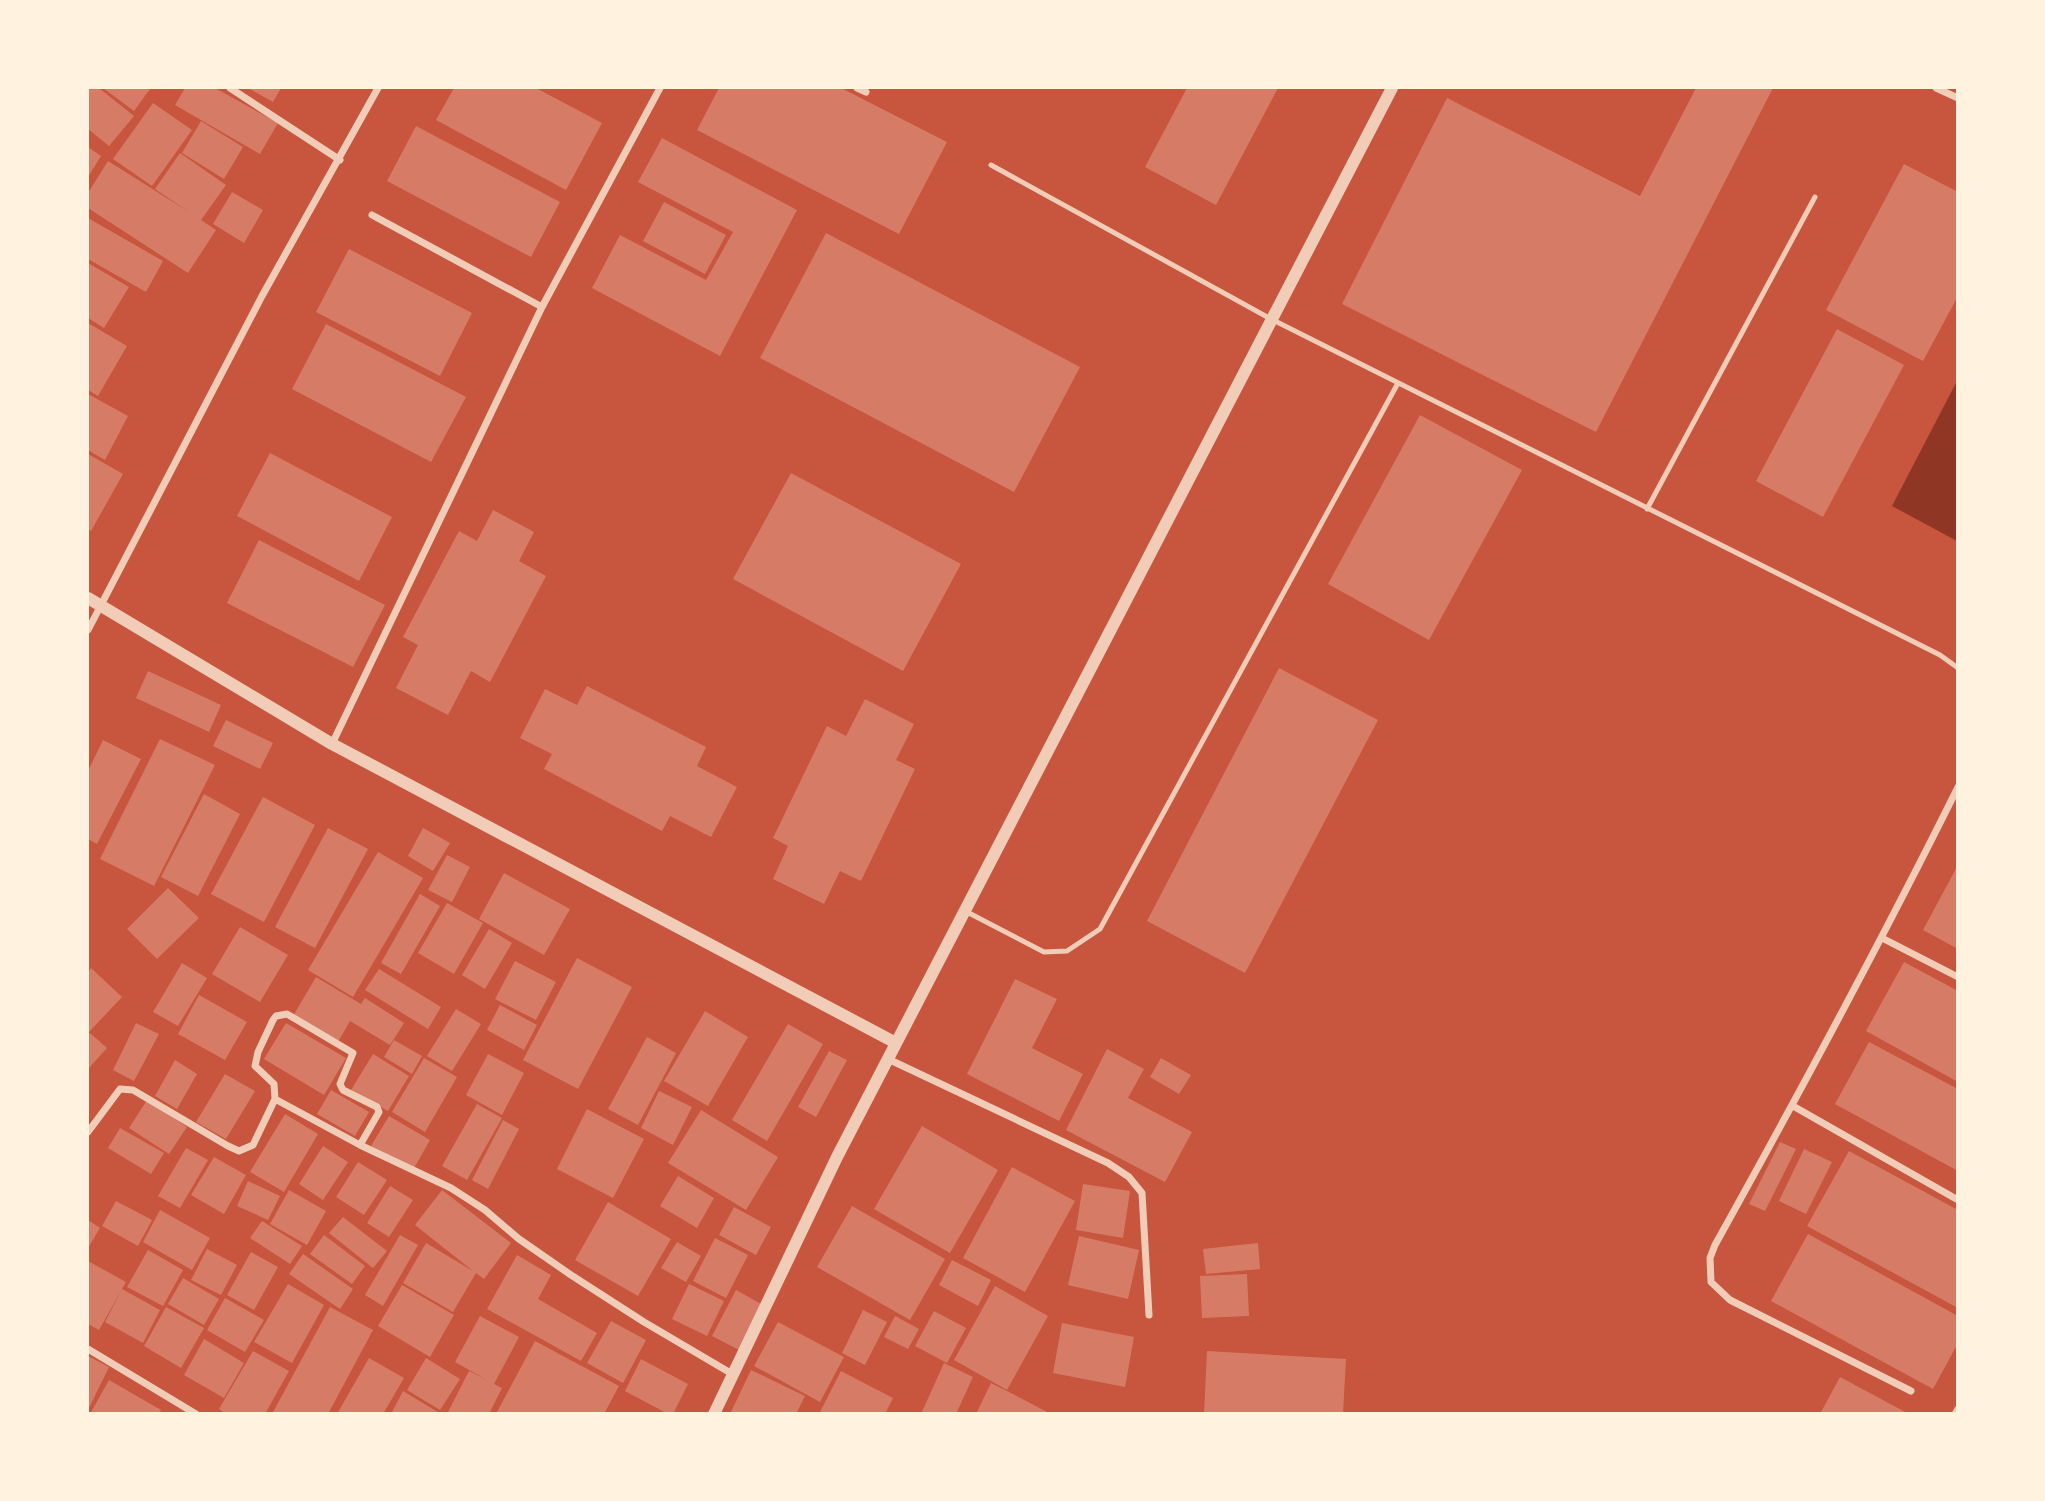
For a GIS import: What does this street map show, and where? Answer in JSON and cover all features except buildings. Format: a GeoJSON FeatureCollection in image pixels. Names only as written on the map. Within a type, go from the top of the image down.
{"type":"FeatureCollection","features":[{"type":"Feature","properties":{"kind":"street"},"geometry":{"type":"LineString","coordinates":[[230,88],[340,160]]}},
{"type":"Feature","properties":{"kind":"street"},"geometry":{"type":"LineString","coordinates":[[88,629],[262,296],[378,88]]}},
{"type":"Feature","properties":{"kind":"street"},"geometry":{"type":"LineString","coordinates":[[332,744],[542,307],[660,88]]}},
{"type":"Feature","properties":{"kind":"street"},"geometry":{"type":"LineString","coordinates":[[857,88],[866,92]]}},
{"type":"Feature","properties":{"kind":"street"},"geometry":{"type":"LineString","coordinates":[[714,1413],[837,1157],[1392,88]]}},
{"type":"Feature","properties":{"kind":"street"},"geometry":{"type":"LineString","coordinates":[[1936,88],[1958,98]]}},
{"type":"Feature","properties":{"kind":"street"},"geometry":{"type":"LineString","coordinates":[[372,215],[542,307]]}},
{"type":"Feature","properties":{"kind":"street"},"geometry":{"type":"LineString","coordinates":[[88,598],[332,744],[896,1043]]}},
{"type":"Feature","properties":{"kind":"street"},"geometry":{"type":"LineString","coordinates":[[1911,1391],[1730,1300],[1711,1282],[1710,1258],[1714,1245],[1793,1106],[1882,938],[1958,787]]}},
{"type":"Feature","properties":{"kind":"street"},"geometry":{"type":"LineString","coordinates":[[1882,938],[1958,977]]}},
{"type":"Feature","properties":{"kind":"street"},"geometry":{"type":"LineString","coordinates":[[88,1132],[120,1089],[134,1090],[228,1146],[240,1151],[253,1145],[275,1099],[274,1084],[255,1066],[258,1052],[273,1020],[276,1016],[286,1014],[353,1053],[340,1084],[343,1090],[377,1107],[379,1112],[360,1145]]}},
{"type":"Feature","properties":{"kind":"street"},"geometry":{"type":"LineString","coordinates":[[888,1059],[1108,1163],[1129,1177],[1142,1193],[1149,1315]]}},
{"type":"Feature","properties":{"kind":"street"},"geometry":{"type":"LineString","coordinates":[[275,1099],[360,1145],[451,1188],[485,1210],[519,1239],[571,1275],[734,1375]]}},
{"type":"Feature","properties":{"kind":"street"},"geometry":{"type":"LineString","coordinates":[[1793,1106],[1958,1200]]}},
{"type":"Feature","properties":{"kind":"street"},"geometry":{"type":"LineString","coordinates":[[88,1349],[196,1413]]}},
{"type":"Feature","properties":{"kind":"street"},"geometry":{"type":"LineString","coordinates":[[177,1413],[181,1405]]}},
{"type":"Feature","properties":{"kind":"street"},"geometry":{"type":"LineString","coordinates":[[1955,1413],[1958,1409]]}},
{"type":"Feature","properties":{"kind":"lane"},"geometry":{"type":"LineString","coordinates":[[991,166],[1271,319],[1940,655],[1958,668]]}},
{"type":"Feature","properties":{"kind":"lane"},"geometry":{"type":"LineString","coordinates":[[1647,509],[1815,197]]}},
{"type":"Feature","properties":{"kind":"lane"},"geometry":{"type":"LineString","coordinates":[[964,910],[1044,951],[1067,951],[1100,929],[1398,383]]}},
{"type":"Feature","properties":{"kind":"shaded area"},"geometry":{"type":"Polygon","coordinates":[[[1957,381],[1958,541],[1892,506],[1957,381]]]}}]}
